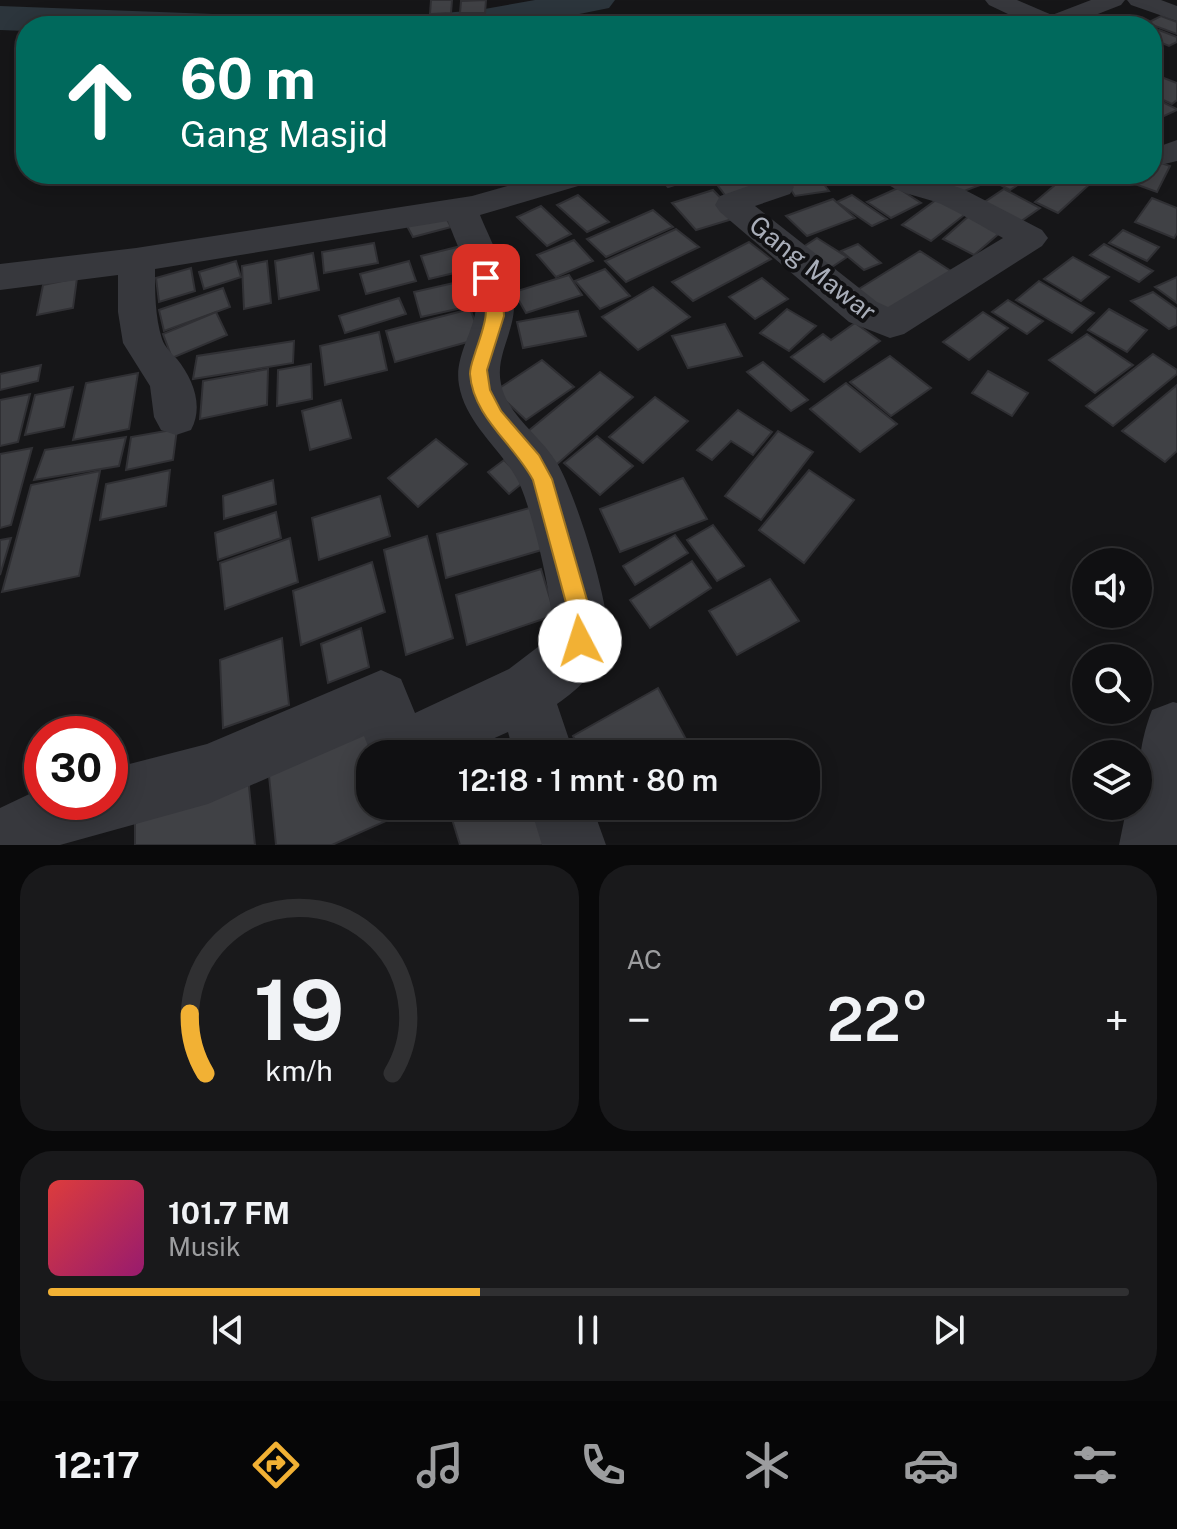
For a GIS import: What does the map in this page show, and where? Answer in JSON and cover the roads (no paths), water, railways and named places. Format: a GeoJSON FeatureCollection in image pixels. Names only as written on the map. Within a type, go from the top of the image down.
{"type":"FeatureCollection","features":[{"type":"Feature","properties":{"kind":"street"},"geometry":{"type":"LineString","coordinates":[[997,0],[1037,16]]}},
{"type":"Feature","properties":{"kind":"street"},"geometry":{"type":"LineString","coordinates":[[1044,16],[1113,0]]}},
{"type":"Feature","properties":{"kind":"street"},"geometry":{"type":"LineString","coordinates":[[1139,0],[1177,14]]}},
{"type":"Feature","properties":{"kind":"street"},"geometry":{"type":"LineString","coordinates":[[0,277],[136,260],[460,208],[548,184]]}},
{"type":"Feature","properties":{"kind":"street","name":"Gang Mawar"},"geometry":{"type":"LineString","coordinates":[[775,184],[778,187],[732,205],[863,312],[890,324],[1030,238],[951,196],[912,184]]}},
{"type":"Feature","properties":{"kind":"street"},"geometry":{"type":"LineString","coordinates":[[128,795],[208,774],[381,699],[399,750],[525,693],[563,667],[580,641],[580,614],[542,479],[533,461],[495,416],[482,390],[478,370],[482,350],[496,316],[495,301],[460,208]]}},
{"type":"Feature","properties":{"kind":"street"},"geometry":{"type":"LineString","coordinates":[[136,260],[138,319],[143,344],[153,363],[168,379],[176,417]]}},
{"type":"Feature","properties":{"kind":"street"},"geometry":{"type":"LineString","coordinates":[[525,693],[540,740]]}},
{"type":"Feature","properties":{"kind":"street"},"geometry":{"type":"LineString","coordinates":[[1151,845],[1173,731]]}},
{"type":"Feature","properties":{"kind":"street"},"geometry":{"type":"LineString","coordinates":[[0,842],[43,820]]}},
{"type":"Feature","properties":{"kind":"street"},"geometry":{"type":"LineString","coordinates":[[566,820],[574,845]]}},
{"type":"Feature","properties":{"kind":"waterway"},"geometry":{"type":"LineString","coordinates":[[511,16],[596,0]]}},
{"type":"Feature","properties":{"kind":"waterway"},"geometry":{"type":"LineString","coordinates":[[0,18],[16,19]]}}]}
